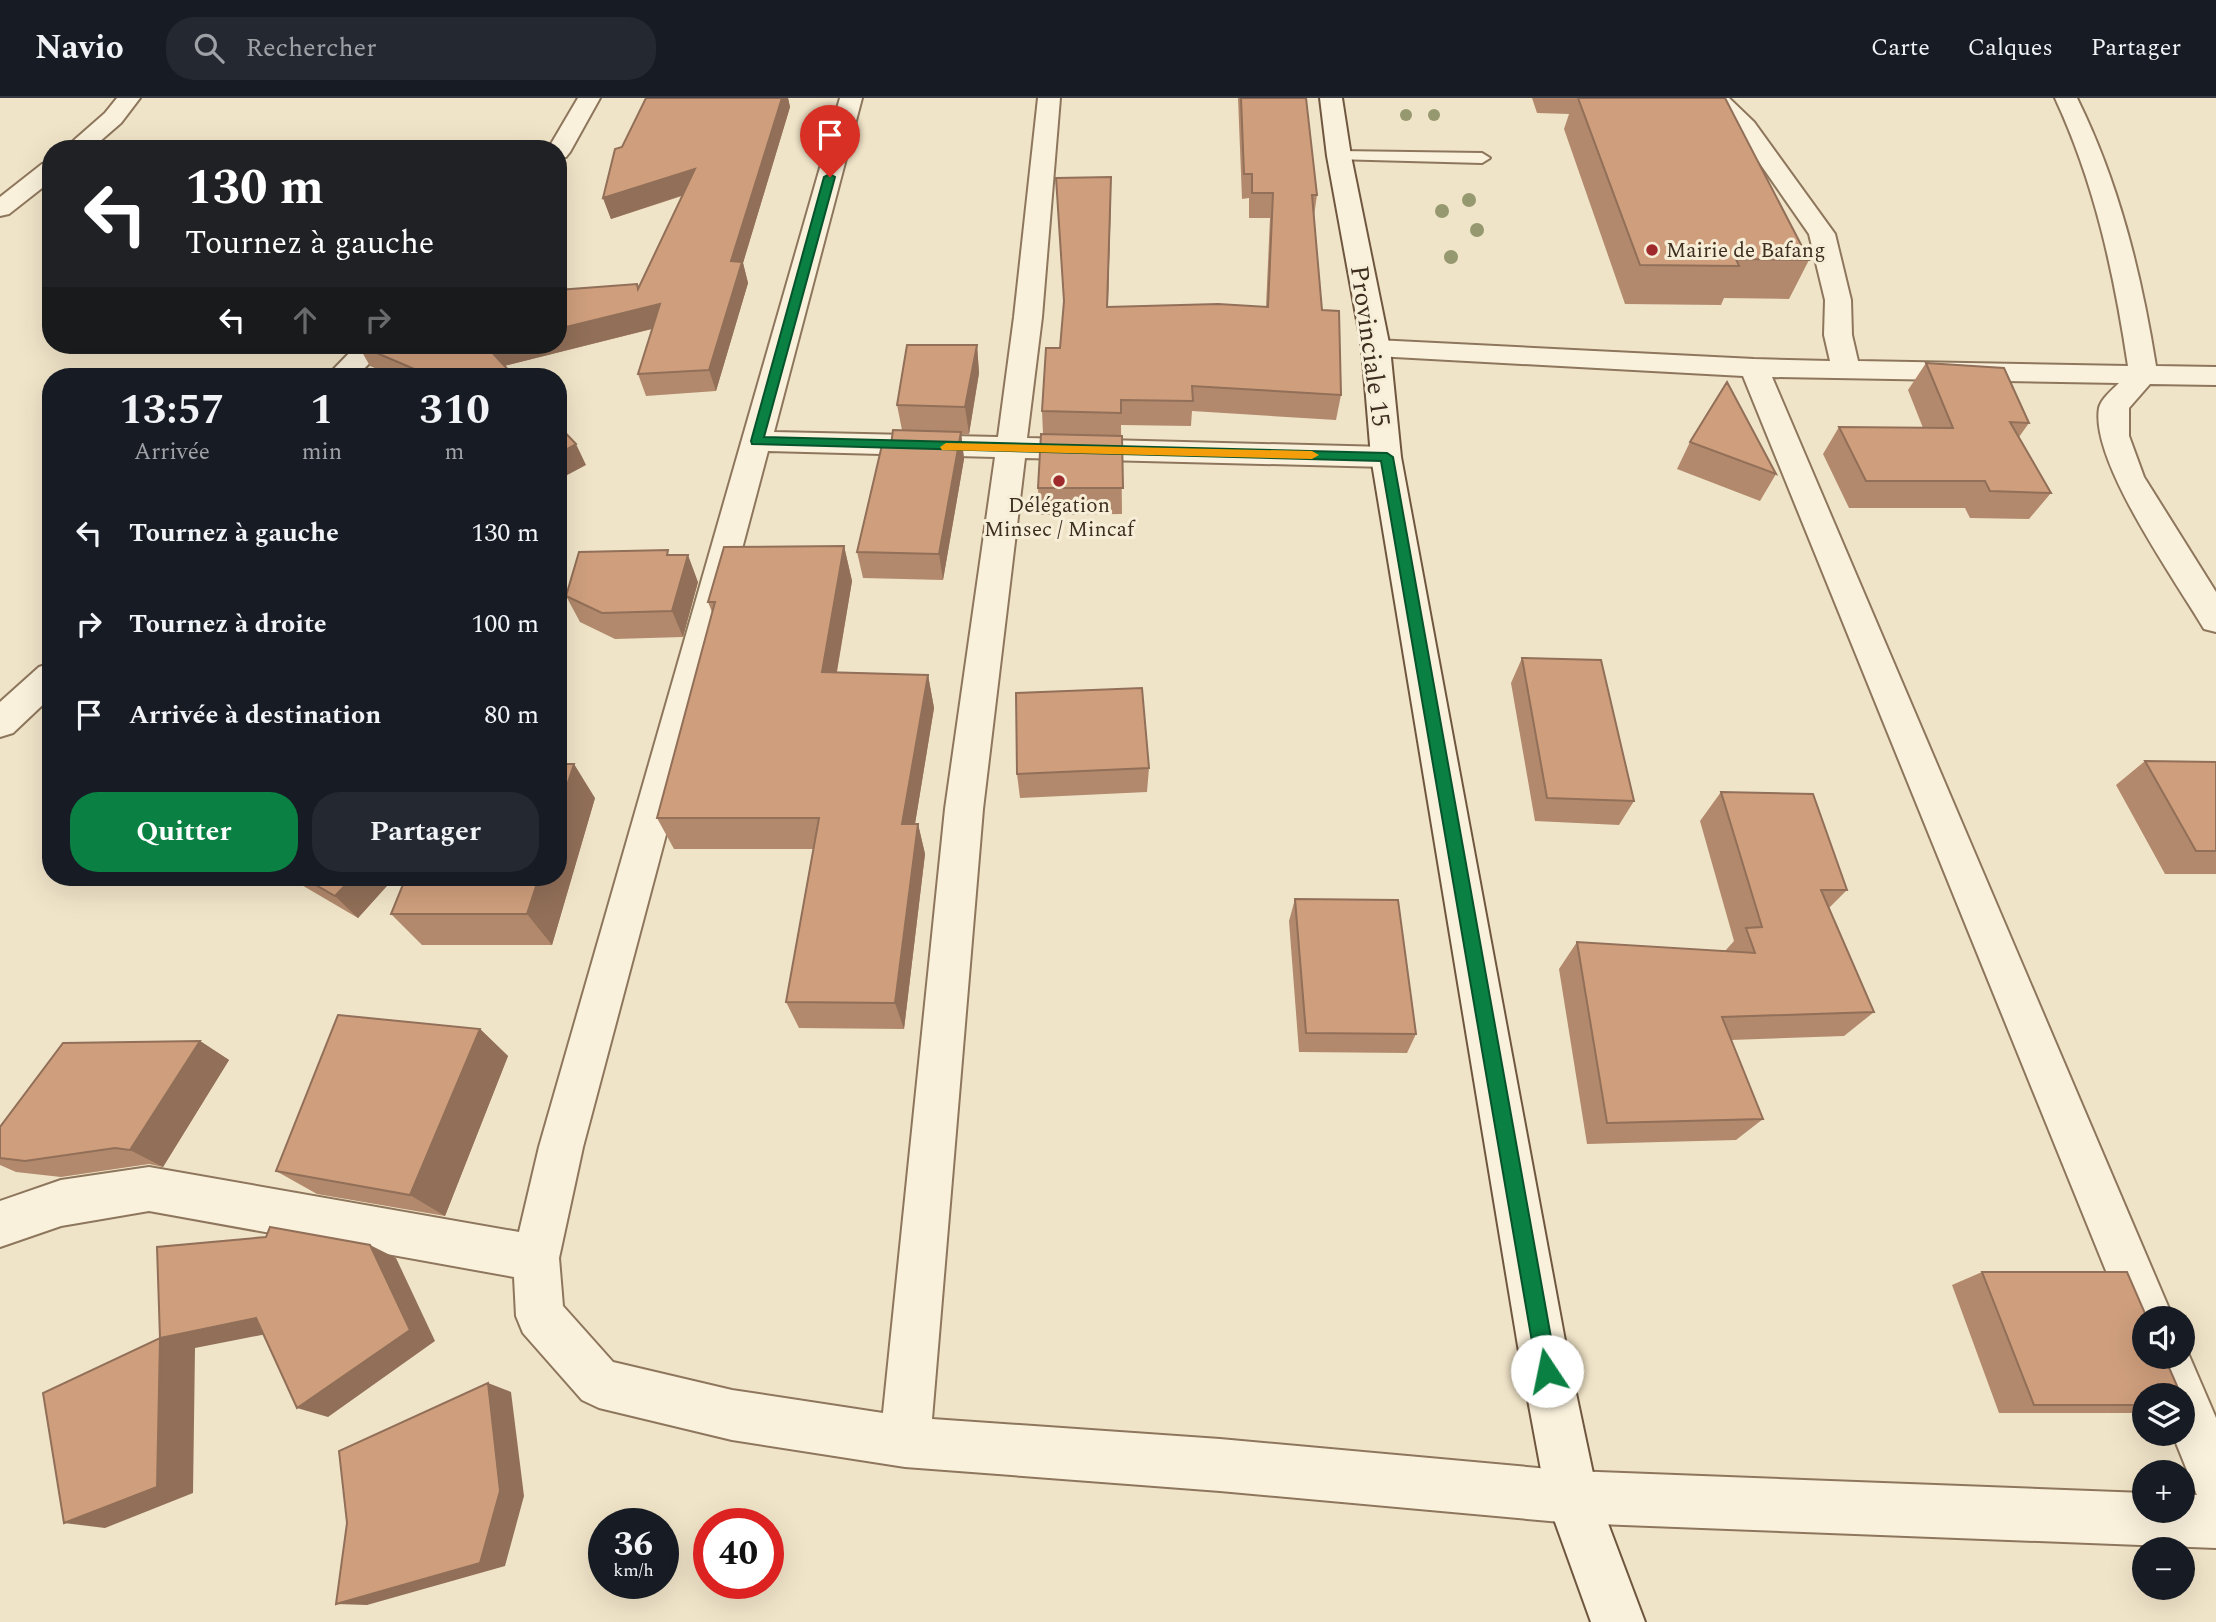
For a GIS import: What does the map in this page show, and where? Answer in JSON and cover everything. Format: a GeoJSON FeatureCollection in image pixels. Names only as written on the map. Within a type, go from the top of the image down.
{"type":"FeatureCollection","features":[{"type":"Feature","properties":{"kind":"street"},"geometry":{"type":"LineString","coordinates":[[87,140],[113,118],[129,98]]}},
{"type":"Feature","properties":{"kind":"street"},"geometry":{"type":"LineString","coordinates":[[565,140],[589,98]]}},
{"type":"Feature","properties":{"kind":"street"},"geometry":{"type":"LineString","coordinates":[[851,98],[561,1147],[536,1258],[540,1316],[599,1383],[732,1415],[905,1441],[1220,1465],[1573,1497],[2216,1522]]}},
{"type":"Feature","properties":{"kind":"street"},"geometry":{"type":"LineString","coordinates":[[905,1441],[964,809],[1028,317],[1049,98]]}},
{"type":"Feature","properties":{"kind":"street","name":"Provinciale 15"},"geometry":{"type":"LineString","coordinates":[[1331,98],[1339,156],[1376,348],[1387,457],[1539,1332],[1573,1497],[1618,1622]]}},
{"type":"Feature","properties":{"kind":"street"},"geometry":{"type":"LineString","coordinates":[[1716,98],[1746,127],[1822,234],[1838,300],[1838,335],[1846,368]]}},
{"type":"Feature","properties":{"kind":"street"},"geometry":{"type":"LineString","coordinates":[[2066,98],[2081,127],[2115,220],[2143,374]]}},
{"type":"Feature","properties":{"kind":"street"},"geometry":{"type":"LineString","coordinates":[[0,209],[42,176]]}},
{"type":"Feature","properties":{"kind":"street"},"geometry":{"type":"LineString","coordinates":[[1376,348],[1754,368],[2216,376]]}},
{"type":"Feature","properties":{"kind":"street"},"geometry":{"type":"LineString","coordinates":[[349,368],[364,354]]}},
{"type":"Feature","properties":{"kind":"street"},"geometry":{"type":"LineString","coordinates":[[1754,368],[2144,1306]]}},
{"type":"Feature","properties":{"kind":"street"},"geometry":{"type":"LineString","coordinates":[[2143,374],[2114,406],[2114,436],[2129,477],[2216,620]]}},
{"type":"Feature","properties":{"kind":"street"},"geometry":{"type":"LineString","coordinates":[[757,441],[1387,457]]}},
{"type":"Feature","properties":{"kind":"street"},"geometry":{"type":"LineString","coordinates":[[0,723],[42,684]]}},
{"type":"Feature","properties":{"kind":"street"},"geometry":{"type":"LineString","coordinates":[[0,1224],[61,1203],[149,1189],[536,1258]]}},
{"type":"Feature","properties":{"kind":"street"},"geometry":{"type":"LineString","coordinates":[[2195,1427],[2216,1478]]}},
{"type":"Feature","properties":{"kind":"lane"},"geometry":{"type":"LineString","coordinates":[[1339,156],[1482,158]]}},
{"type":"Feature","properties":{"kind":"building"},"geometry":{"type":"Polygon","coordinates":[[[646,98],[782,98],[731,261],[742,262],[709,370],[638,374],[660,304],[567,327],[567,289],[637,284],[638,289],[695,169],[603,198],[615,149],[622,147],[646,98]]]}},
{"type":"Feature","properties":{"kind":"building"},"geometry":{"type":"Polygon","coordinates":[[[1241,98],[1306,98],[1317,195],[1312,195],[1322,310],[1339,311],[1341,395],[1192,386],[1193,401],[1121,400],[1121,413],[1042,411],[1046,348],[1060,348],[1064,301],[1056,178],[1111,177],[1107,307],[1218,304],[1268,307],[1273,193],[1252,193],[1252,174],[1244,174],[1241,98]]]}},
{"type":"Feature","properties":{"kind":"building"},"geometry":{"type":"Polygon","coordinates":[[[1578,98],[1725,98],[1809,260],[1736,259],[1739,266],[1640,265],[1578,98]]]}},
{"type":"Feature","properties":{"kind":"building"},"geometry":{"type":"Polygon","coordinates":[[[907,345],[977,345],[965,407],[897,405],[907,345]]]}},
{"type":"Feature","properties":{"kind":"building"},"geometry":{"type":"Polygon","coordinates":[[[379,354],[493,354],[507,368],[412,368],[379,354]]]}},
{"type":"Feature","properties":{"kind":"building"},"geometry":{"type":"Polygon","coordinates":[[[1926,363],[2004,368],[2029,423],[2010,422],[2051,493],[1990,491],[1985,481],[1866,481],[1839,427],[1953,428],[1926,363]]]}},
{"type":"Feature","properties":{"kind":"building"},"geometry":{"type":"Polygon","coordinates":[[[1727,382],[1776,474],[1690,442],[1727,382]]]}},
{"type":"Feature","properties":{"kind":"building"},"geometry":{"type":"Polygon","coordinates":[[[893,430],[961,432],[939,554],[857,552],[882,445],[891,445],[893,430]]]}},
{"type":"Feature","properties":{"kind":"building"},"geometry":{"type":"Polygon","coordinates":[[[567,434],[576,444],[567,449],[567,434]]]}},
{"type":"Feature","properties":{"kind":"building"},"geometry":{"type":"Polygon","coordinates":[[[1041,434],[1122,436],[1123,488],[1038,488],[1041,434]]]}},
{"type":"Feature","properties":{"kind":"building"},"geometry":{"type":"Polygon","coordinates":[[[844,546],[822,672],[928,675],[902,824],[918,824],[895,1003],[786,1002],[819,818],[657,818],[715,602],[708,602],[724,547],[844,546]]]}},
{"type":"Feature","properties":{"kind":"building"},"geometry":{"type":"Polygon","coordinates":[[[668,550],[667,555],[688,555],[672,611],[602,613],[567,596],[579,552],[668,550]]]}},
{"type":"Feature","properties":{"kind":"building"},"geometry":{"type":"Polygon","coordinates":[[[1522,658],[1601,660],[1634,801],[1547,798],[1522,658]]]}},
{"type":"Feature","properties":{"kind":"building"},"geometry":{"type":"Polygon","coordinates":[[[1142,688],[1149,768],[1017,774],[1016,693],[1142,688]]]}},
{"type":"Feature","properties":{"kind":"building"},"geometry":{"type":"Polygon","coordinates":[[[2145,761],[2216,762],[2216,851],[2196,851],[2145,761]]]}},
{"type":"Feature","properties":{"kind":"building"},"geometry":{"type":"Polygon","coordinates":[[[567,764],[574,764],[567,785],[567,764]]]}},
{"type":"Feature","properties":{"kind":"building"},"geometry":{"type":"Polygon","coordinates":[[[1721,792],[1813,794],[1847,890],[1821,890],[1874,1012],[1722,1017],[1763,1119],[1607,1123],[1577,942],[1755,953],[1746,928],[1762,927],[1721,792]]]}},
{"type":"Feature","properties":{"kind":"building"},"geometry":{"type":"Polygon","coordinates":[[[318,886],[344,886],[335,896],[318,886]]]}},
{"type":"Feature","properties":{"kind":"building"},"geometry":{"type":"Polygon","coordinates":[[[402,886],[536,886],[527,914],[391,914],[402,886]]]}},
{"type":"Feature","properties":{"kind":"building"},"geometry":{"type":"Polygon","coordinates":[[[1295,899],[1398,900],[1416,1034],[1306,1033],[1295,899]]]}},
{"type":"Feature","properties":{"kind":"building"},"geometry":{"type":"Polygon","coordinates":[[[338,1015],[480,1029],[410,1195],[276,1171],[338,1015]]]}},
{"type":"Feature","properties":{"kind":"building"},"geometry":{"type":"Polygon","coordinates":[[[200,1041],[130,1150],[115,1148],[25,1161],[0,1158],[0,1127],[63,1043],[200,1041]]]}},
{"type":"Feature","properties":{"kind":"building"},"geometry":{"type":"Polygon","coordinates":[[[270,1227],[370,1245],[410,1330],[297,1408],[256,1318],[160,1338],[157,1247],[266,1237],[270,1227]]]}},
{"type":"Feature","properties":{"kind":"building"},"geometry":{"type":"Polygon","coordinates":[[[1982,1272],[2127,1272],[2142,1306],[2132,1306],[2132,1369],[2170,1369],[2176,1383],[2132,1383],[2132,1405],[2034,1405],[1982,1272]]]}},
{"type":"Feature","properties":{"kind":"building"},"geometry":{"type":"Polygon","coordinates":[[[160,1338],[157,1487],[64,1523],[43,1393],[160,1338]]]}},
{"type":"Feature","properties":{"kind":"building"},"geometry":{"type":"Polygon","coordinates":[[[488,1383],[500,1491],[480,1563],[336,1604],[347,1523],[339,1451],[488,1383]]]}},
{"type":"Feature","properties":{"kind":"slow traffic"},"geometry":{"type":"LineString","coordinates":[[946,447],[1312,455]]}},
{"type":"Feature","properties":{"kind":"place","name":"Mairie de Bafang"},"geometry":{"type":"Point","coordinates":[1652,250]}},
{"type":"Feature","properties":{"kind":"place","name":"Délégation Minsec / Mincaf"},"geometry":{"type":"Point","coordinates":[1059,481]}},
{"type":"Feature","properties":{"kind":"route"},"geometry":{"type":"LineString","coordinates":[[830,177],[757,441],[1387,457],[1547,1371]]}}]}
